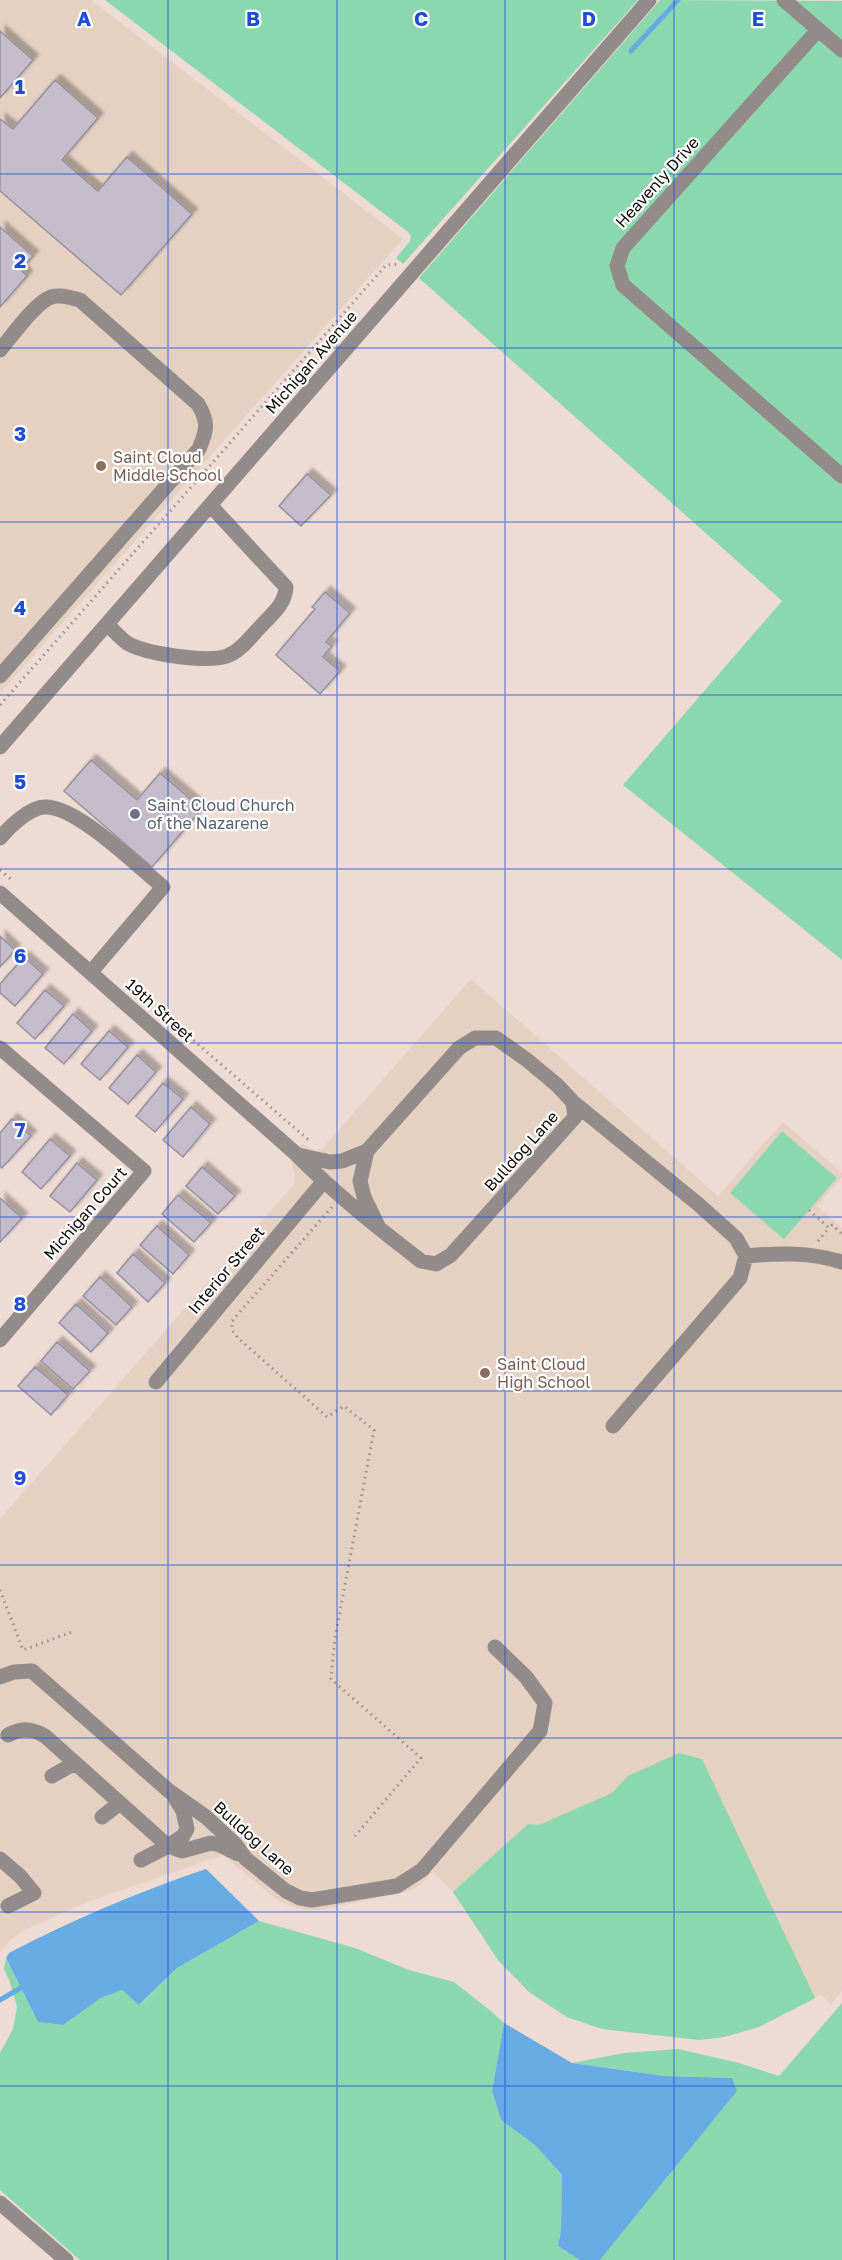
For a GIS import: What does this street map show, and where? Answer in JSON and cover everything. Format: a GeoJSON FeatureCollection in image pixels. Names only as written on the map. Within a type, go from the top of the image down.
{"type":"FeatureCollection","features":[{"type":"Feature","properties":{"kind":"street","name":"Michigan Avenue"},"geometry":{"type":"LineString","coordinates":[[0,747],[649,0]]}},
{"type":"Feature","properties":{"kind":"street"},"geometry":{"type":"LineString","coordinates":[[784,0],[842,50]]}},
{"type":"Feature","properties":{"kind":"street","name":"Heavenly Drive"},"geometry":{"type":"LineString","coordinates":[[818,30],[623,248],[617,266],[623,285],[842,476]]}},
{"type":"Feature","properties":{"kind":"street"},"geometry":{"type":"LineString","coordinates":[[0,350],[41,303],[52,297],[64,296],[80,300],[198,404],[206,418],[206,434],[199,449],[0,676]]}},
{"type":"Feature","properties":{"kind":"street"},"geometry":{"type":"LineString","coordinates":[[107,624],[126,642],[146,651],[208,658],[227,656],[241,647],[280,607],[285,597],[286,587],[210,505]]}},
{"type":"Feature","properties":{"kind":"street"},"geometry":{"type":"LineString","coordinates":[[0,838],[26,814],[44,807],[64,812],[82,820],[163,887],[91,972]]}},
{"type":"Feature","properties":{"kind":"street","name":"19th Street"},"geometry":{"type":"LineString","coordinates":[[0,892],[295,1154]]}},
{"type":"Feature","properties":{"kind":"street","name":"Bulldog Lane"},"geometry":{"type":"LineString","coordinates":[[475,1038],[496,1038],[527,1060],[573,1102],[575,1117],[451,1255],[436,1264],[421,1261],[341,1197],[295,1154],[330,1162],[342,1161],[367,1151],[459,1048],[475,1038]]}},
{"type":"Feature","properties":{"kind":"street","name":"Michigan Court"},"geometry":{"type":"LineString","coordinates":[[0,1048],[144,1172],[0,1340]]}},
{"type":"Feature","properties":{"kind":"street"},"geometry":{"type":"LineString","coordinates":[[573,1102],[698,1204],[736,1238],[746,1256],[740,1278],[612,1426]]}},
{"type":"Feature","properties":{"kind":"street","name":"Bulldog Lane"},"geometry":{"type":"LineString","coordinates":[[367,1151],[360,1181],[364,1197],[379,1228]]}},
{"type":"Feature","properties":{"kind":"street","name":"Interior Street"},"geometry":{"type":"LineString","coordinates":[[156,1382],[324,1182]]}},
{"type":"Feature","properties":{"kind":"street"},"geometry":{"type":"LineString","coordinates":[[746,1256],[775,1253],[819,1255],[842,1262]]}},
{"type":"Feature","properties":{"kind":"street","name":"Bulldog Lane"},"geometry":{"type":"LineString","coordinates":[[0,1677],[14,1672],[32,1671],[170,1791],[206,1817],[236,1845],[246,1859],[286,1892],[312,1900],[397,1886],[422,1870],[540,1731],[544,1702],[526,1677],[495,1647]]}},
{"type":"Feature","properties":{"kind":"street"},"geometry":{"type":"LineString","coordinates":[[8,1735],[19,1730],[34,1731],[45,1736],[168,1846],[182,1851],[211,1843],[233,1850],[246,1859]]}},
{"type":"Feature","properties":{"kind":"street"},"geometry":{"type":"LineString","coordinates":[[52,1776],[75,1762]]}},
{"type":"Feature","properties":{"kind":"street"},"geometry":{"type":"LineString","coordinates":[[141,1860],[183,1836],[187,1829],[187,1822],[180,1804],[170,1791]]}},
{"type":"Feature","properties":{"kind":"street"},"geometry":{"type":"LineString","coordinates":[[102,1817],[120,1803]]}},
{"type":"Feature","properties":{"kind":"street"},"geometry":{"type":"LineString","coordinates":[[0,1859],[20,1876],[34,1893],[8,1906]]}},
{"type":"Feature","properties":{"kind":"street"},"geometry":{"type":"LineString","coordinates":[[0,2203],[66,2260]]}},
{"type":"Feature","properties":{"kind":"path"},"geometry":{"type":"LineString","coordinates":[[0,705],[386,265],[404,264]]}},
{"type":"Feature","properties":{"kind":"path"},"geometry":{"type":"LineString","coordinates":[[0,870],[17,885]]}},
{"type":"Feature","properties":{"kind":"path"},"geometry":{"type":"LineString","coordinates":[[153,1004],[287,1120],[330,1162]]}},
{"type":"Feature","properties":{"kind":"path"},"geometry":{"type":"LineString","coordinates":[[341,1197],[232,1321],[232,1330],[238,1338],[327,1417],[344,1406],[374,1430],[335,1638],[331,1679],[421,1758],[355,1836]]}},
{"type":"Feature","properties":{"kind":"path"},"geometry":{"type":"LineString","coordinates":[[809,1210],[829,1228],[832,1225],[842,1234]]}},
{"type":"Feature","properties":{"kind":"path"},"geometry":{"type":"LineString","coordinates":[[0,1590],[22,1650],[72,1632]]}},
{"type":"Feature","properties":{"kind":"shaded area","name":"Saint Cloud Middle School"},"geometry":{"type":"Polygon","coordinates":[[[0,0],[91,0],[403,239],[0,693],[0,0]]]}},
{"type":"Feature","properties":{"kind":"shaded area","name":"Saint Cloud High School"},"geometry":{"type":"Polygon","coordinates":[[[471,979],[718,1196],[783,1122],[842,1173],[842,1177],[817,1206],[842,1228],[842,1991],[831,2004],[821,1995],[759,2027],[724,2037],[699,2040],[602,2029],[567,2017],[529,1992],[498,1960],[453,1892],[433,1872],[420,1885],[406,1892],[308,1911],[287,1905],[272,1896],[223,1855],[87,1902],[26,1929],[9,1941],[0,1953],[0,1519],[295,1183],[290,1159],[302,1144],[317,1151],[323,1148],[471,979]]]}},
{"type":"Feature","properties":{"kind":"green space"},"geometry":{"type":"Polygon","coordinates":[[[105,0],[638,0],[403,264],[396,258],[410,241],[411,236],[408,232],[105,0]]]}},
{"type":"Feature","properties":{"kind":"green space"},"geometry":{"type":"Polygon","coordinates":[[[660,0],[842,1],[842,960],[623,785],[782,601],[419,278],[660,0]]]}},
{"type":"Feature","properties":{"kind":"green space"},"geometry":{"type":"Polygon","coordinates":[[[782,1131],[837,1178],[784,1239],[730,1193],[782,1131]]]}},
{"type":"Feature","properties":{"kind":"green space"},"geometry":{"type":"Polygon","coordinates":[[[679,1753],[702,1759],[815,1998],[759,2027],[724,2037],[699,2040],[602,2029],[567,2017],[529,1992],[498,1960],[453,1892],[528,1824],[539,1825],[612,1793],[628,1776],[679,1753]]]}},
{"type":"Feature","properties":{"kind":"green space"},"geometry":{"type":"Polygon","coordinates":[[[259,1921],[355,1948],[409,1970],[454,1982],[504,2023],[492,2091],[501,2120],[535,2145],[562,2175],[561,2230],[558,2246],[580,2260],[80,2260],[0,2190],[0,2053],[13,2029],[17,2007],[4,1969],[6,1958],[38,2022],[63,2025],[101,1998],[122,1990],[140,2005],[177,1968],[259,1921]]]}},
{"type":"Feature","properties":{"kind":"green space"},"geometry":{"type":"Polygon","coordinates":[[[842,2003],[842,2260],[600,2260],[737,2091],[731,2078],[664,2076],[572,2063],[624,2053],[678,2049],[739,2063],[779,2076],[842,2003]]]}},
{"type":"Feature","properties":{"kind":"water"},"geometry":{"type":"Polygon","coordinates":[[[206,1869],[259,1921],[177,1968],[139,2005],[122,1990],[101,1998],[63,2025],[38,2022],[6,1958],[9,1953],[106,1907],[206,1869]]]}},
{"type":"Feature","properties":{"kind":"water"},"geometry":{"type":"Polygon","coordinates":[[[504,2023],[572,2063],[664,2076],[732,2078],[737,2091],[600,2260],[580,2260],[558,2246],[561,2230],[562,2175],[535,2145],[501,2120],[492,2091],[504,2023]]]}},
{"type":"Feature","properties":{"kind":"building"},"geometry":{"type":"Polygon","coordinates":[[[0,31],[33,60],[0,98],[0,31]]]}},
{"type":"Feature","properties":{"kind":"building"},"geometry":{"type":"Polygon","coordinates":[[[55,80],[98,118],[62,160],[98,191],[127,157],[192,214],[121,295],[0,191],[0,119],[13,129],[55,80]]]}},
{"type":"Feature","properties":{"kind":"building"},"geometry":{"type":"Polygon","coordinates":[[[0,227],[33,256],[21,270],[27,276],[0,307],[0,227]]]}},
{"type":"Feature","properties":{"kind":"building"},"geometry":{"type":"Polygon","coordinates":[[[307,474],[331,495],[301,526],[279,506],[307,474]]]}},
{"type":"Feature","properties":{"kind":"building"},"geometry":{"type":"Polygon","coordinates":[[[325,592],[350,613],[326,642],[332,646],[323,657],[340,671],[320,694],[276,655],[315,609],[312,607],[325,592]]]}},
{"type":"Feature","properties":{"kind":"building"},"geometry":{"type":"Polygon","coordinates":[[[91,760],[137,800],[160,773],[202,809],[152,867],[64,791],[91,760]]]}},
{"type":"Feature","properties":{"kind":"building"},"geometry":{"type":"Polygon","coordinates":[[[0,936],[15,950],[0,967],[0,936]]]}},
{"type":"Feature","properties":{"kind":"building"},"geometry":{"type":"Polygon","coordinates":[[[24,957],[43,974],[15,1006],[0,993],[0,984],[24,957]]]}},
{"type":"Feature","properties":{"kind":"building"},"geometry":{"type":"Polygon","coordinates":[[[45,990],[64,1006],[35,1039],[17,1023],[45,990]]]}},
{"type":"Feature","properties":{"kind":"building"},"geometry":{"type":"Polygon","coordinates":[[[73,1014],[92,1031],[64,1064],[45,1048],[73,1014]]]}},
{"type":"Feature","properties":{"kind":"building"},"geometry":{"type":"Polygon","coordinates":[[[109,1031],[128,1047],[100,1080],[81,1064],[109,1031]]]}},
{"type":"Feature","properties":{"kind":"building"},"geometry":{"type":"Polygon","coordinates":[[[137,1055],[156,1072],[128,1104],[109,1088],[137,1055]]]}},
{"type":"Feature","properties":{"kind":"building"},"geometry":{"type":"Polygon","coordinates":[[[163,1083],[183,1099],[155,1132],[136,1116],[163,1083]]]}},
{"type":"Feature","properties":{"kind":"building"},"geometry":{"type":"Polygon","coordinates":[[[191,1107],[210,1124],[183,1157],[163,1140],[191,1107]]]}},
{"type":"Feature","properties":{"kind":"building"},"geometry":{"type":"Polygon","coordinates":[[[12,1119],[31,1136],[2,1168],[0,1166],[0,1133],[12,1119]]]}},
{"type":"Feature","properties":{"kind":"building"},"geometry":{"type":"Polygon","coordinates":[[[50,1139],[70,1156],[41,1189],[22,1172],[50,1139]]]}},
{"type":"Feature","properties":{"kind":"building"},"geometry":{"type":"Polygon","coordinates":[[[77,1163],[97,1180],[70,1212],[50,1196],[77,1163]]]}},
{"type":"Feature","properties":{"kind":"building"},"geometry":{"type":"Polygon","coordinates":[[[202,1167],[235,1196],[218,1214],[186,1186],[202,1167]]]}},
{"type":"Feature","properties":{"kind":"building"},"geometry":{"type":"Polygon","coordinates":[[[178,1195],[211,1223],[194,1242],[162,1214],[178,1195]]]}},
{"type":"Feature","properties":{"kind":"building"},"geometry":{"type":"Polygon","coordinates":[[[0,1198],[22,1218],[0,1242],[0,1198]]]}},
{"type":"Feature","properties":{"kind":"building"},"geometry":{"type":"Polygon","coordinates":[[[157,1226],[189,1255],[173,1274],[140,1245],[157,1226]]]}},
{"type":"Feature","properties":{"kind":"building"},"geometry":{"type":"Polygon","coordinates":[[[133,1254],[165,1283],[148,1302],[117,1273],[133,1254]]]}},
{"type":"Feature","properties":{"kind":"building"},"geometry":{"type":"Polygon","coordinates":[[[100,1277],[132,1307],[116,1325],[83,1296],[100,1277]]]}},
{"type":"Feature","properties":{"kind":"building"},"geometry":{"type":"Polygon","coordinates":[[[76,1304],[108,1333],[91,1352],[59,1323],[76,1304]]]}},
{"type":"Feature","properties":{"kind":"building"},"geometry":{"type":"Polygon","coordinates":[[[57,1342],[90,1371],[73,1389],[41,1361],[57,1342]]]}},
{"type":"Feature","properties":{"kind":"building"},"geometry":{"type":"Polygon","coordinates":[[[35,1367],[68,1395],[51,1415],[18,1386],[35,1367]]]}},
{"type":"Feature","properties":{"kind":"waterway"},"geometry":{"type":"LineString","coordinates":[[631,51],[678,0]]}},
{"type":"Feature","properties":{"kind":"waterway"},"geometry":{"type":"LineString","coordinates":[[0,2000],[24,1986]]}},
{"type":"Feature","properties":{"kind":"place","name":"Saint Cloud Middle School"},"geometry":{"type":"Point","coordinates":[101,466]}},
{"type":"Feature","properties":{"kind":"place","name":"Saint Cloud Church of the Nazarene"},"geometry":{"type":"Point","coordinates":[135,814]}},
{"type":"Feature","properties":{"kind":"place","name":"Saint Cloud High School"},"geometry":{"type":"Point","coordinates":[485,1373]}}]}
